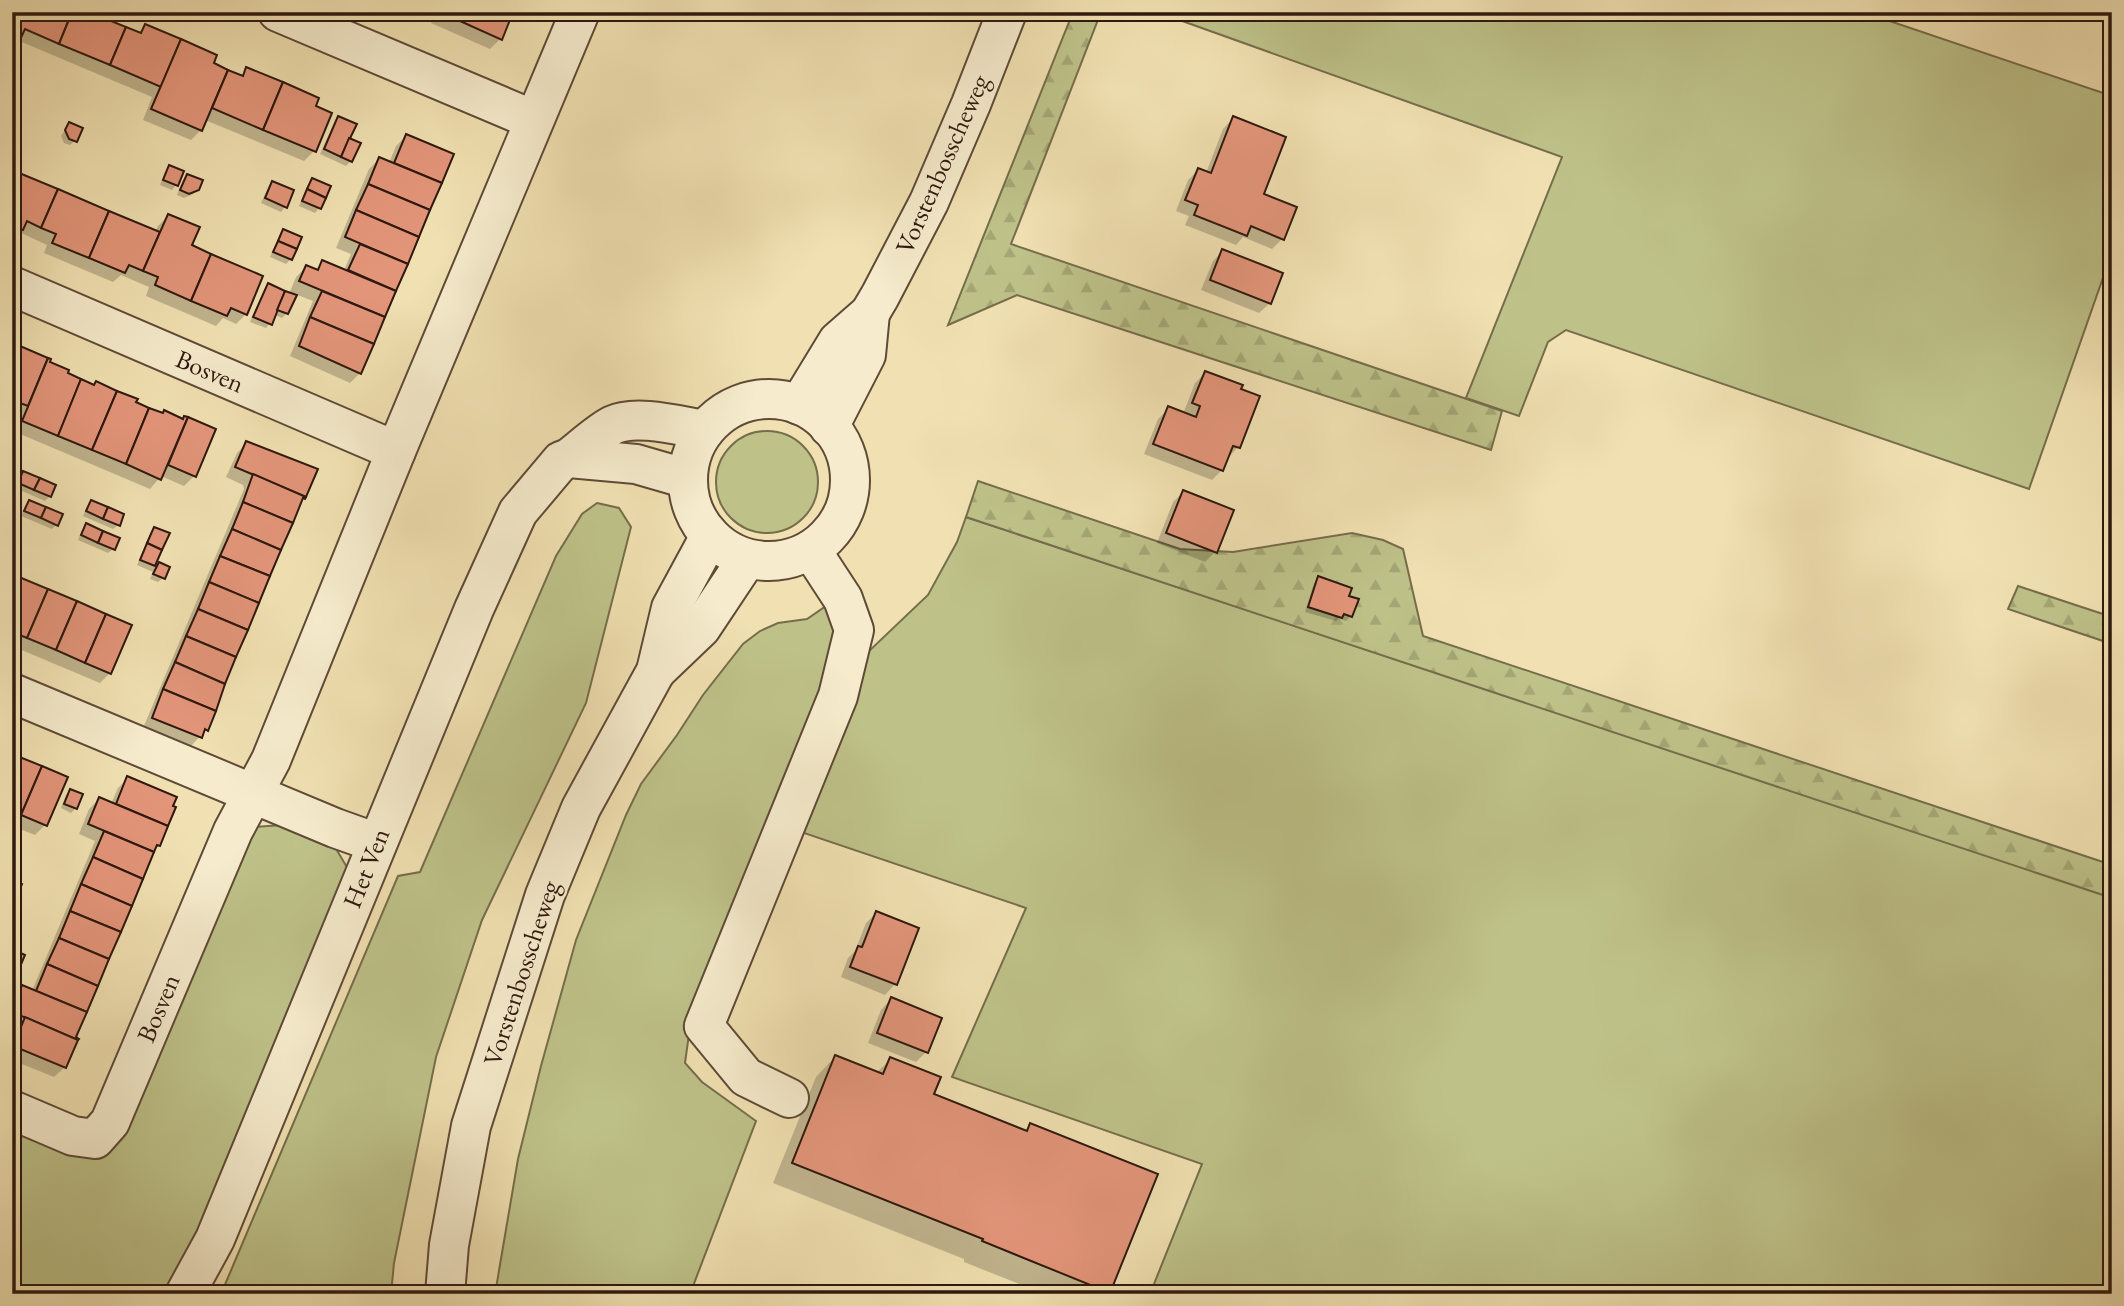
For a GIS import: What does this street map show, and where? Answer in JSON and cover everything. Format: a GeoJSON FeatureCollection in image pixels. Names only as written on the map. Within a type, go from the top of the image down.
{"type":"FeatureCollection","features":[{"type":"Feature","properties":{"kind":"street"},"geometry":{"type":"LineString","coordinates":[[278,12],[534,120]]}},
{"type":"Feature","properties":{"kind":"street","name":"Bosven"},"geometry":{"type":"LineString","coordinates":[[12,1111],[73,1136],[95,1139],[110,1122],[233,831],[271,760],[396,451],[580,12]]}},
{"type":"Feature","properties":{"kind":"street","name":"Vorstenbosscheweg"},"geometry":{"type":"LineString","coordinates":[[814,416],[866,355],[870,313],[929,202],[1007,12]]}},
{"type":"Feature","properties":{"kind":"street","name":"Bosven"},"geometry":{"type":"LineString","coordinates":[[16,298],[396,451]]}},
{"type":"Feature","properties":{"kind":"street"},"geometry":{"type":"LineString","coordinates":[[768,399],[792,402],[814,416],[834,431],[847,455],[851,482],[846,509],[832,533],[811,550],[791,559],[769,562],[747,559],[727,551],[709,536],[696,517],[689,496],[688,473],[693,451],[705,430],[722,413],[744,402],[768,399]]}},
{"type":"Feature","properties":{"kind":"street","name":"Het Ven"},"geometry":{"type":"LineString","coordinates":[[186,1294],[215,1239],[474,609],[518,512],[561,461],[614,425],[634,421],[705,430]]}},
{"type":"Feature","properties":{"kind":"street"},"geometry":{"type":"LineString","coordinates":[[569,458],[636,464],[688,479]]}},
{"type":"Feature","properties":{"kind":"street","name":"Vorstenbosscheweg"},"geometry":{"type":"LineString","coordinates":[[445,1294],[449,1245],[471,1126],[545,895],[581,808],[656,671],[671,608],[709,536]]}},
{"type":"Feature","properties":{"kind":"street"},"geometry":{"type":"LineString","coordinates":[[789,1098],[746,1077],[704,1026],[838,696],[854,631],[843,599],[811,550]]}},
{"type":"Feature","properties":{"kind":"street","name":"Vorstenbosscheweg"},"geometry":{"type":"LineString","coordinates":[[656,671],[701,628],[747,559]]}},
{"type":"Feature","properties":{"kind":"street"},"geometry":{"type":"LineString","coordinates":[[12,693],[377,843]]}},
{"type":"Feature","properties":{"kind":"green space"},"geometry":{"type":"Polygon","coordinates":[[[1073,12],[1101,12],[1011,244],[1502,411],[1491,450],[1017,295],[948,325],[1073,12]]]}},
{"type":"Feature","properties":{"kind":"green space"},"geometry":{"type":"Polygon","coordinates":[[[1157,12],[1863,12],[2112,96],[2112,252],[2029,489],[1566,330],[1548,342],[1519,416],[1466,398],[1562,157],[1157,12]]]}},
{"type":"Feature","properties":{"kind":"green space"},"geometry":{"type":"Polygon","coordinates":[[[767,431],[787,435],[803,446],[814,462],[818,482],[814,502],[803,518],[787,529],[767,533],[747,529],[731,518],[720,502],[716,482],[720,462],[731,446],[747,435],[767,431]]]}},
{"type":"Feature","properties":{"kind":"green space"},"geometry":{"type":"Polygon","coordinates":[[[978,481],[1180,549],[1233,552],[1352,533],[1383,540],[1403,549],[1423,636],[2112,865],[2112,898],[966,517],[978,481]]]}},
{"type":"Feature","properties":{"kind":"green space"},"geometry":{"type":"Polygon","coordinates":[[[597,503],[619,508],[631,527],[586,703],[482,920],[436,1057],[394,1263],[391,1294],[221,1294],[398,876],[420,872],[556,556],[582,514],[597,503]]]}},
{"type":"Feature","properties":{"kind":"green space"},"geometry":{"type":"Polygon","coordinates":[[[966,517],[2112,897],[2112,1294],[1150,1294],[1202,1164],[952,1077],[1026,908],[798,831],[868,652],[928,595],[957,542],[966,517]]]}},
{"type":"Feature","properties":{"kind":"green space"},"geometry":{"type":"Polygon","coordinates":[[[2018,586],[2112,617],[2112,644],[2008,609],[2018,586]]]}},
{"type":"Feature","properties":{"kind":"green space"},"geometry":{"type":"Polygon","coordinates":[[[829,604],[842,659],[689,1034],[685,1063],[702,1082],[756,1121],[690,1294],[495,1294],[518,1159],[576,940],[641,784],[703,695],[743,644],[760,631],[778,623],[807,619],[829,604]]]}},
{"type":"Feature","properties":{"kind":"green space"},"geometry":{"type":"Polygon","coordinates":[[[282,825],[335,847],[348,869],[201,1225],[168,1285],[161,1294],[12,1294],[12,1125],[87,1146],[254,827],[282,825]]]}},
{"type":"Feature","properties":{"kind":"building"},"geometry":{"type":"Polygon","coordinates":[[[12,12],[72,12],[59,44],[25,29],[20,40],[12,36],[12,12]]]}},
{"type":"Feature","properties":{"kind":"building"},"geometry":{"type":"Polygon","coordinates":[[[72,12],[115,12],[111,21],[126,27],[110,65],[59,44],[72,12]]]}},
{"type":"Feature","properties":{"kind":"building"},"geometry":{"type":"Polygon","coordinates":[[[440,12],[513,12],[502,40],[440,12]]]}},
{"type":"Feature","properties":{"kind":"building"},"geometry":{"type":"Polygon","coordinates":[[[145,24],[181,39],[161,87],[110,65],[126,27],[141,33],[145,24]]]}},
{"type":"Feature","properties":{"kind":"building"},"geometry":{"type":"Polygon","coordinates":[[[181,39],[217,55],[214,63],[228,70],[202,131],[151,109],[181,39]]]}},
{"type":"Feature","properties":{"kind":"building"},"geometry":{"type":"Polygon","coordinates":[[[246,67],[283,82],[263,130],[212,108],[228,70],[243,76],[246,67]]]}},
{"type":"Feature","properties":{"kind":"building"},"geometry":{"type":"Polygon","coordinates":[[[283,82],[319,98],[316,106],[332,113],[316,152],[263,130],[283,82]]]}},
{"type":"Feature","properties":{"kind":"building"},"geometry":{"type":"Polygon","coordinates":[[[338,116],[357,124],[341,157],[324,149],[338,116]]]}},
{"type":"Feature","properties":{"kind":"building"},"geometry":{"type":"Polygon","coordinates":[[[1233,116],[1286,137],[1264,194],[1297,207],[1284,240],[1251,226],[1247,236],[1194,215],[1198,205],[1185,200],[1198,168],[1211,173],[1233,116]]]}},
{"type":"Feature","properties":{"kind":"building"},"geometry":{"type":"Polygon","coordinates":[[[69,122],[83,128],[77,142],[69,139],[65,130],[69,122]]]}},
{"type":"Feature","properties":{"kind":"building"},"geometry":{"type":"Polygon","coordinates":[[[406,134],[454,154],[442,183],[394,163],[406,134]]]}},
{"type":"Feature","properties":{"kind":"building"},"geometry":{"type":"Polygon","coordinates":[[[349,138],[361,143],[352,162],[341,157],[349,138]]]}},
{"type":"Feature","properties":{"kind":"building"},"geometry":{"type":"Polygon","coordinates":[[[379,157],[442,183],[430,210],[368,184],[379,157]]]}},
{"type":"Feature","properties":{"kind":"building"},"geometry":{"type":"Polygon","coordinates":[[[169,165],[184,171],[178,186],[163,180],[169,165]]]}},
{"type":"Feature","properties":{"kind":"building"},"geometry":{"type":"Polygon","coordinates":[[[12,170],[58,189],[41,228],[27,221],[23,230],[12,226],[12,170]]]}},
{"type":"Feature","properties":{"kind":"building"},"geometry":{"type":"Polygon","coordinates":[[[187,174],[203,180],[199,190],[189,194],[180,190],[187,174]]]}},
{"type":"Feature","properties":{"kind":"building"},"geometry":{"type":"Polygon","coordinates":[[[312,178],[331,186],[326,198],[307,189],[312,178]]]}},
{"type":"Feature","properties":{"kind":"building"},"geometry":{"type":"Polygon","coordinates":[[[272,181],[294,190],[287,208],[265,198],[272,181]]]}},
{"type":"Feature","properties":{"kind":"building"},"geometry":{"type":"Polygon","coordinates":[[[368,184],[430,210],[419,237],[356,210],[368,184]]]}},
{"type":"Feature","properties":{"kind":"building"},"geometry":{"type":"Polygon","coordinates":[[[58,189],[109,211],[89,258],[52,243],[56,234],[41,228],[58,189]]]}},
{"type":"Feature","properties":{"kind":"building"},"geometry":{"type":"Polygon","coordinates":[[[307,189],[326,198],[321,209],[302,201],[307,189]]]}},
{"type":"Feature","properties":{"kind":"building"},"geometry":{"type":"Polygon","coordinates":[[[356,210],[419,237],[408,264],[345,237],[356,210]]]}},
{"type":"Feature","properties":{"kind":"building"},"geometry":{"type":"Polygon","coordinates":[[[109,211],[160,232],[143,271],[129,265],[125,273],[89,258],[109,211]]]}},
{"type":"Feature","properties":{"kind":"building"},"geometry":{"type":"Polygon","coordinates":[[[168,214],[200,227],[192,245],[211,254],[191,301],[155,285],[158,277],[143,271],[168,214]]]}},
{"type":"Feature","properties":{"kind":"building"},"geometry":{"type":"Polygon","coordinates":[[[283,229],[302,237],[297,249],[278,241],[283,229]]]}},
{"type":"Feature","properties":{"kind":"building"},"geometry":{"type":"Polygon","coordinates":[[[278,241],[297,249],[292,260],[273,252],[278,241]]]}},
{"type":"Feature","properties":{"kind":"building"},"geometry":{"type":"Polygon","coordinates":[[[360,244],[408,264],[396,291],[348,270],[360,244]]]}},
{"type":"Feature","properties":{"kind":"building"},"geometry":{"type":"Polygon","coordinates":[[[1222,249],[1283,273],[1271,304],[1210,280],[1222,249]]]}},
{"type":"Feature","properties":{"kind":"building"},"geometry":{"type":"Polygon","coordinates":[[[211,254],[263,276],[247,315],[231,308],[227,316],[191,301],[211,254]]]}},
{"type":"Feature","properties":{"kind":"building"},"geometry":{"type":"Polygon","coordinates":[[[322,260],[396,291],[385,317],[299,281],[306,265],[318,270],[322,260]]]}},
{"type":"Feature","properties":{"kind":"building"},"geometry":{"type":"Polygon","coordinates":[[[268,283],[285,291],[272,325],[253,317],[268,283]]]}},
{"type":"Feature","properties":{"kind":"building"},"geometry":{"type":"Polygon","coordinates":[[[285,291],[297,295],[288,314],[277,310],[285,291]]]}},
{"type":"Feature","properties":{"kind":"building"},"geometry":{"type":"Polygon","coordinates":[[[322,291],[385,317],[374,344],[310,317],[322,291]]]}},
{"type":"Feature","properties":{"kind":"building"},"geometry":{"type":"Polygon","coordinates":[[[310,317],[374,344],[361,374],[299,346],[310,317]]]}},
{"type":"Feature","properties":{"kind":"building"},"geometry":{"type":"Polygon","coordinates":[[[20,346],[48,358],[28,406],[12,400],[12,364],[20,346]]]}},
{"type":"Feature","properties":{"kind":"building"},"geometry":{"type":"Polygon","coordinates":[[[48,358],[51,359],[50,362],[69,370],[68,373],[81,379],[58,436],[22,421],[48,358]]]}},
{"type":"Feature","properties":{"kind":"building"},"geometry":{"type":"Polygon","coordinates":[[[1205,371],[1243,385],[1241,389],[1260,396],[1240,448],[1233,446],[1223,471],[1153,444],[1168,406],[1196,417],[1200,406],[1192,403],[1205,371]]]}},
{"type":"Feature","properties":{"kind":"building"},"geometry":{"type":"Polygon","coordinates":[[[81,379],[94,385],[96,381],[117,391],[92,450],[58,436],[81,379]]]}},
{"type":"Feature","properties":{"kind":"building"},"geometry":{"type":"Polygon","coordinates":[[[117,391],[138,399],[136,402],[149,408],[126,464],[92,450],[117,391]]]}},
{"type":"Feature","properties":{"kind":"building"},"geometry":{"type":"Polygon","coordinates":[[[149,408],[163,413],[164,410],[183,419],[184,416],[188,417],[161,480],[126,464],[149,408]]]}},
{"type":"Feature","properties":{"kind":"building"},"geometry":{"type":"Polygon","coordinates":[[[188,417],[216,429],[196,477],[168,465],[188,417]]]}},
{"type":"Feature","properties":{"kind":"building"},"geometry":{"type":"Polygon","coordinates":[[[246,441],[318,469],[306,497],[235,467],[246,441]]]}},
{"type":"Feature","properties":{"kind":"building"},"geometry":{"type":"Polygon","coordinates":[[[23,471],[40,478],[34,490],[18,483],[23,471]]]}},
{"type":"Feature","properties":{"kind":"building"},"geometry":{"type":"Polygon","coordinates":[[[253,474],[306,497],[303,498],[293,523],[243,502],[253,474]]]}},
{"type":"Feature","properties":{"kind":"building"},"geometry":{"type":"Polygon","coordinates":[[[40,478],[56,485],[51,497],[34,490],[40,478]]]}},
{"type":"Feature","properties":{"kind":"building"},"geometry":{"type":"Polygon","coordinates":[[[12,490],[19,493],[12,510],[12,490]]]}},
{"type":"Feature","properties":{"kind":"building"},"geometry":{"type":"Polygon","coordinates":[[[1183,490],[1234,510],[1217,553],[1166,533],[1183,490]]]}},
{"type":"Feature","properties":{"kind":"building"},"geometry":{"type":"Polygon","coordinates":[[[29,500],[46,507],[41,518],[24,511],[29,500]]]}},
{"type":"Feature","properties":{"kind":"building"},"geometry":{"type":"Polygon","coordinates":[[[91,500],[108,507],[103,519],[86,511],[91,500]]]}},
{"type":"Feature","properties":{"kind":"building"},"geometry":{"type":"Polygon","coordinates":[[[243,502],[293,523],[281,550],[232,529],[243,502]]]}},
{"type":"Feature","properties":{"kind":"building"},"geometry":{"type":"Polygon","coordinates":[[[46,507],[63,514],[58,526],[41,518],[46,507]]]}},
{"type":"Feature","properties":{"kind":"building"},"geometry":{"type":"Polygon","coordinates":[[[108,507],[124,514],[120,526],[103,519],[108,507]]]}},
{"type":"Feature","properties":{"kind":"building"},"geometry":{"type":"Polygon","coordinates":[[[86,523],[103,531],[98,543],[81,535],[86,523]]]}},
{"type":"Feature","properties":{"kind":"building"},"geometry":{"type":"Polygon","coordinates":[[[154,527],[170,533],[162,550],[147,543],[154,527]]]}},
{"type":"Feature","properties":{"kind":"building"},"geometry":{"type":"Polygon","coordinates":[[[232,529],[281,550],[270,576],[220,556],[232,529]]]}},
{"type":"Feature","properties":{"kind":"building"},"geometry":{"type":"Polygon","coordinates":[[[103,531],[120,538],[115,550],[98,543],[103,531]]]}},
{"type":"Feature","properties":{"kind":"building"},"geometry":{"type":"Polygon","coordinates":[[[147,543],[162,550],[155,566],[140,560],[147,543]]]}},
{"type":"Feature","properties":{"kind":"building"},"geometry":{"type":"Polygon","coordinates":[[[220,556],[270,576],[259,603],[209,582],[220,556]]]}},
{"type":"Feature","properties":{"kind":"building"},"geometry":{"type":"Polygon","coordinates":[[[159,562],[170,567],[165,579],[153,574],[159,562]]]}},
{"type":"Feature","properties":{"kind":"building"},"geometry":{"type":"Polygon","coordinates":[[[12,574],[19,577],[12,593],[12,574]]]}},
{"type":"Feature","properties":{"kind":"building"},"geometry":{"type":"Polygon","coordinates":[[[1318,576],[1352,588],[1349,596],[1359,599],[1352,617],[1344,614],[1342,618],[1308,607],[1318,576]]]}},
{"type":"Feature","properties":{"kind":"building"},"geometry":{"type":"Polygon","coordinates":[[[19,577],[48,589],[27,638],[12,632],[12,593],[19,577]]]}},
{"type":"Feature","properties":{"kind":"building"},"geometry":{"type":"Polygon","coordinates":[[[209,582],[259,603],[248,630],[198,609],[209,582]]]}},
{"type":"Feature","properties":{"kind":"building"},"geometry":{"type":"Polygon","coordinates":[[[48,589],[77,601],[56,650],[27,638],[48,589]]]}},
{"type":"Feature","properties":{"kind":"building"},"geometry":{"type":"Polygon","coordinates":[[[77,601],[106,614],[85,663],[56,650],[77,601]]]}},
{"type":"Feature","properties":{"kind":"building"},"geometry":{"type":"Polygon","coordinates":[[[198,609],[248,630],[236,657],[186,636],[198,609]]]}},
{"type":"Feature","properties":{"kind":"building"},"geometry":{"type":"Polygon","coordinates":[[[106,614],[132,625],[111,674],[85,663],[106,614]]]}},
{"type":"Feature","properties":{"kind":"building"},"geometry":{"type":"Polygon","coordinates":[[[186,636],[236,657],[225,684],[175,662],[186,636]]]}},
{"type":"Feature","properties":{"kind":"building"},"geometry":{"type":"Polygon","coordinates":[[[175,662],[225,684],[216,711],[163,689],[175,662]]]}},
{"type":"Feature","properties":{"kind":"building"},"geometry":{"type":"Polygon","coordinates":[[[163,689],[216,711],[208,731],[205,729],[202,738],[152,718],[163,689]]]}},
{"type":"Feature","properties":{"kind":"building"},"geometry":{"type":"Polygon","coordinates":[[[12,754],[42,766],[21,815],[12,812],[12,754]]]}},
{"type":"Feature","properties":{"kind":"building"},"geometry":{"type":"Polygon","coordinates":[[[42,766],[68,777],[47,826],[21,815],[42,766]]]}},
{"type":"Feature","properties":{"kind":"building"},"geometry":{"type":"Polygon","coordinates":[[[127,776],[177,797],[168,826],[116,804],[127,776]]]}},
{"type":"Feature","properties":{"kind":"building"},"geometry":{"type":"Polygon","coordinates":[[[70,789],[83,794],[77,809],[64,804],[70,789]]]}},
{"type":"Feature","properties":{"kind":"building"},"geometry":{"type":"Polygon","coordinates":[[[99,797],[168,826],[160,846],[157,845],[154,852],[88,824],[99,797]]]}},
{"type":"Feature","properties":{"kind":"building"},"geometry":{"type":"Polygon","coordinates":[[[104,831],[154,852],[143,879],[93,857],[104,831]]]}},
{"type":"Feature","properties":{"kind":"building"},"geometry":{"type":"Polygon","coordinates":[[[93,857],[143,879],[132,906],[81,884],[93,857]]]}},
{"type":"Feature","properties":{"kind":"building"},"geometry":{"type":"Polygon","coordinates":[[[12,880],[22,884],[14,901],[12,900],[12,880]]]}},
{"type":"Feature","properties":{"kind":"building"},"geometry":{"type":"Polygon","coordinates":[[[81,884],[132,906],[121,932],[70,911],[81,884]]]}},
{"type":"Feature","properties":{"kind":"building"},"geometry":{"type":"Polygon","coordinates":[[[70,911],[121,932],[109,959],[59,938],[70,911]]]}},
{"type":"Feature","properties":{"kind":"building"},"geometry":{"type":"Polygon","coordinates":[[[876,911],[919,928],[897,985],[850,967],[858,946],[862,947],[876,911]]]}},
{"type":"Feature","properties":{"kind":"building"},"geometry":{"type":"Polygon","coordinates":[[[59,938],[109,959],[98,986],[47,964],[59,938]]]}},
{"type":"Feature","properties":{"kind":"building"},"geometry":{"type":"Polygon","coordinates":[[[12,949],[25,955],[14,981],[12,981],[12,949]]]}},
{"type":"Feature","properties":{"kind":"building"},"geometry":{"type":"Polygon","coordinates":[[[47,964],[98,986],[87,1012],[36,991],[47,964]]]}},
{"type":"Feature","properties":{"kind":"building"},"geometry":{"type":"Polygon","coordinates":[[[22,985],[87,1012],[76,1037],[79,1039],[12,1012],[22,985]]]}},
{"type":"Feature","properties":{"kind":"building"},"geometry":{"type":"Polygon","coordinates":[[[891,997],[942,1018],[928,1053],[877,1033],[891,997]]]}},
{"type":"Feature","properties":{"kind":"building"},"geometry":{"type":"Polygon","coordinates":[[[25,1017],[78,1040],[66,1068],[13,1046],[25,1017]]]}},
{"type":"Feature","properties":{"kind":"building"},"geometry":{"type":"Polygon","coordinates":[[[835,1055],[883,1074],[890,1057],[941,1077],[934,1094],[1027,1131],[1030,1123],[1158,1174],[1110,1293],[792,1163],[835,1055]]]}}]}
